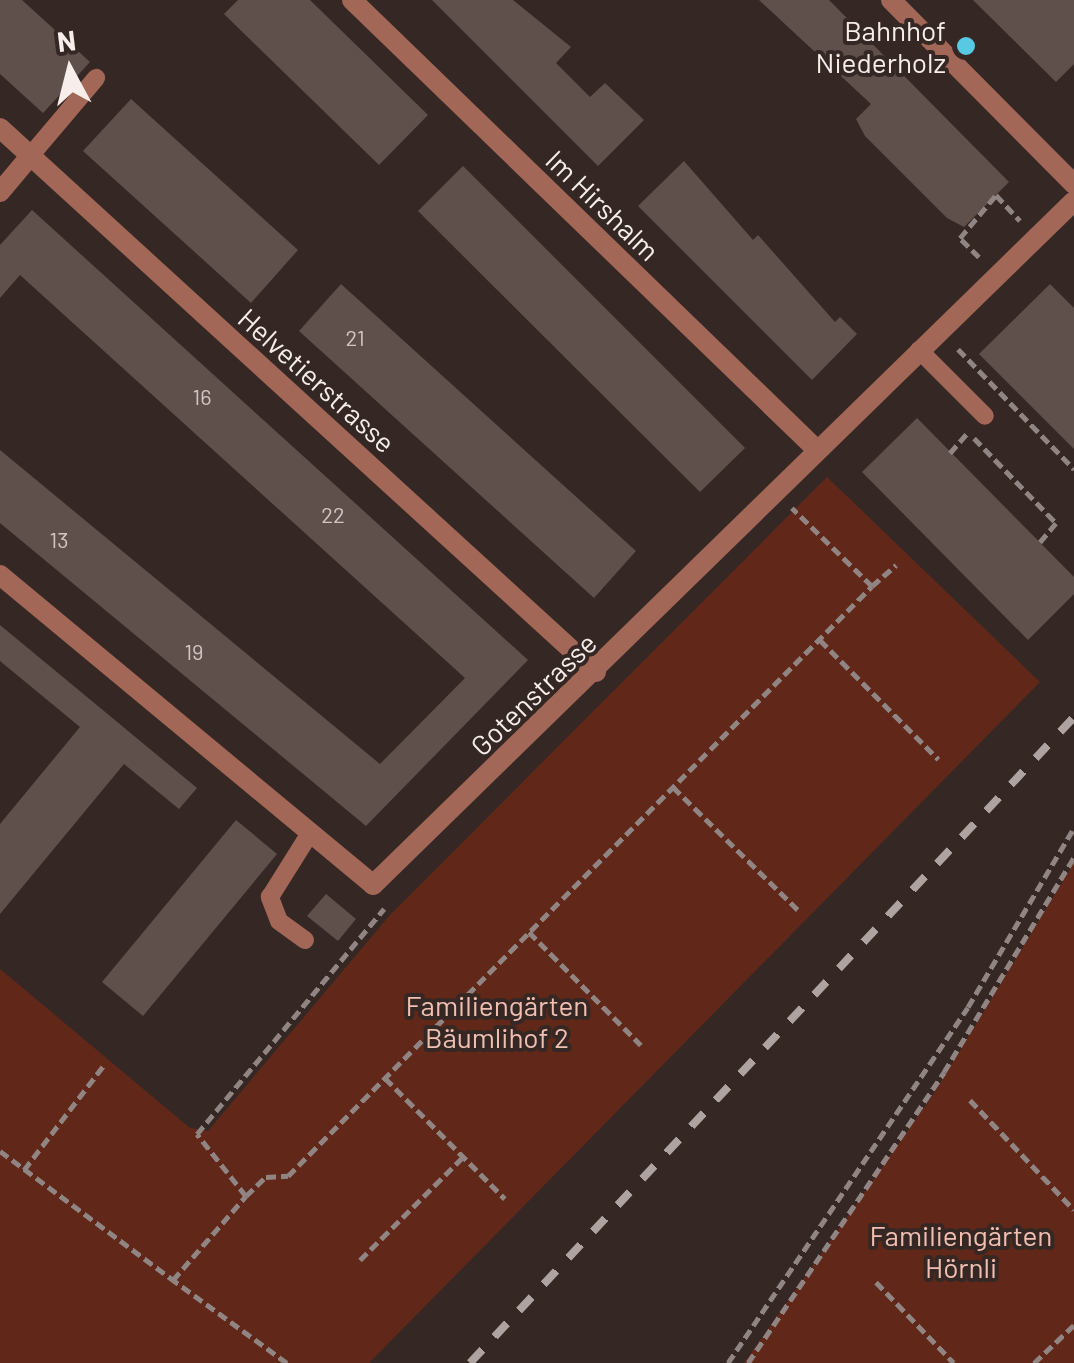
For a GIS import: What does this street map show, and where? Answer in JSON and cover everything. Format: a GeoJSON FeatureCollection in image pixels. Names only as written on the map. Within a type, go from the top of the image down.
{"type":"FeatureCollection","features":[{"type":"Feature","properties":{"kind":"street","name":"Im Hirshalm"},"geometry":{"type":"LineString","coordinates":[[352,0],[817,450]]}},
{"type":"Feature","properties":{"kind":"street"},"geometry":{"type":"LineString","coordinates":[[891,0],[1074,184]]}},
{"type":"Feature","properties":{"kind":"street","name":"Helvetierstrasse"},"geometry":{"type":"LineString","coordinates":[[0,128],[596,672]]}},
{"type":"Feature","properties":{"kind":"street"},"geometry":{"type":"LineString","coordinates":[[0,192],[31,155]]}},
{"type":"Feature","properties":{"kind":"street","name":"Gotenstrasse"},"geometry":{"type":"LineString","coordinates":[[373,885],[596,672],[817,450],[1074,201]]}},
{"type":"Feature","properties":{"kind":"street"},"geometry":{"type":"LineString","coordinates":[[0,575],[373,885]]}},
{"type":"Feature","properties":{"kind":"lane"},"geometry":{"type":"LineString","coordinates":[[31,155],[96,78]]}},
{"type":"Feature","properties":{"kind":"lane"},"geometry":{"type":"LineString","coordinates":[[919,350],[985,416]]}},
{"type":"Feature","properties":{"kind":"lane"},"geometry":{"type":"LineString","coordinates":[[306,940],[279,922],[270,896],[310,833]]}},
{"type":"Feature","properties":{"kind":"path"},"geometry":{"type":"LineString","coordinates":[[996,276],[960,238],[996,195],[1036,237]]}},
{"type":"Feature","properties":{"kind":"path"},"geometry":{"type":"LineString","coordinates":[[940,330],[1074,469]]}},
{"type":"Feature","properties":{"kind":"path"},"geometry":{"type":"LineString","coordinates":[[968,432],[1056,523],[1040,542]]}},
{"type":"Feature","properties":{"kind":"path"},"geometry":{"type":"LineString","coordinates":[[775,492],[872,586]]}},
{"type":"Feature","properties":{"kind":"path"},"geometry":{"type":"LineString","coordinates":[[174,1280],[246,1196],[266,1178],[288,1176],[896,566]]}},
{"type":"Feature","properties":{"kind":"path"},"geometry":{"type":"LineString","coordinates":[[820,640],[938,759]]}},
{"type":"Feature","properties":{"kind":"path"},"geometry":{"type":"LineString","coordinates":[[673,787],[798,910]]}},
{"type":"Feature","properties":{"kind":"path"},"geometry":{"type":"LineString","coordinates":[[728,1363],[968,1007],[1074,828]]}},
{"type":"Feature","properties":{"kind":"path"},"geometry":{"type":"LineString","coordinates":[[748,1363],[944,1072],[1074,857]]}},
{"type":"Feature","properties":{"kind":"path"},"geometry":{"type":"LineString","coordinates":[[246,1196],[196,1134],[386,907],[373,885]]}},
{"type":"Feature","properties":{"kind":"path"},"geometry":{"type":"LineString","coordinates":[[529,932],[641,1045]]}},
{"type":"Feature","properties":{"kind":"path"},"geometry":{"type":"LineString","coordinates":[[24,1170],[104,1064]]}},
{"type":"Feature","properties":{"kind":"path"},"geometry":{"type":"LineString","coordinates":[[385,1078],[505,1200]]}},
{"type":"Feature","properties":{"kind":"path"},"geometry":{"type":"LineString","coordinates":[[970,1100],[1074,1210]]}},
{"type":"Feature","properties":{"kind":"path"},"geometry":{"type":"LineString","coordinates":[[0,1151],[287,1363]]}},
{"type":"Feature","properties":{"kind":"path"},"geometry":{"type":"LineString","coordinates":[[360,1260],[463,1157]]}},
{"type":"Feature","properties":{"kind":"path"},"geometry":{"type":"LineString","coordinates":[[876,1282],[954,1363]]}},
{"type":"Feature","properties":{"kind":"path"},"geometry":{"type":"LineString","coordinates":[[1034,1363],[1074,1325]]}},
{"type":"Feature","properties":{"kind":"green space","name":"Familiengärten Bäumlihof 2"},"geometry":{"type":"Polygon","coordinates":[[[827,477],[1040,682],[369,1363],[0,1363],[0,969],[190,1128],[208,1131],[389,916],[827,477]]]}},
{"type":"Feature","properties":{"kind":"green space","name":"Familiengärten Hörnli"},"geometry":{"type":"Polygon","coordinates":[[[1074,863],[1074,1363],[744,1363],[933,1095],[1074,863]]]}},
{"type":"Feature","properties":{"kind":"building"},"geometry":{"type":"Polygon","coordinates":[[[0,0],[22,0],[90,62],[43,113],[0,74],[0,0]]]}},
{"type":"Feature","properties":{"kind":"building"},"geometry":{"type":"Polygon","coordinates":[[[238,0],[310,0],[428,115],[379,165],[224,14],[238,0]]]}},
{"type":"Feature","properties":{"kind":"building"},"geometry":{"type":"Polygon","coordinates":[[[432,0],[513,0],[571,47],[556,63],[590,97],[605,83],[644,120],[598,166],[432,0]]]}},
{"type":"Feature","properties":{"kind":"building"},"geometry":{"type":"Polygon","coordinates":[[[759,0],[829,0],[1009,182],[964,227],[947,218],[865,136],[856,119],[871,104],[759,0]]]}},
{"type":"Feature","properties":{"kind":"building"},"geometry":{"type":"Polygon","coordinates":[[[973,0],[1074,0],[1074,64],[1056,82],[973,0]]]}},
{"type":"Feature","properties":{"kind":"building"},"geometry":{"type":"Polygon","coordinates":[[[131,99],[298,250],[251,303],[83,151],[131,99]]]}},
{"type":"Feature","properties":{"kind":"building"},"geometry":{"type":"Polygon","coordinates":[[[684,161],[753,240],[758,235],[835,322],[840,317],[857,334],[812,380],[638,206],[684,161]]]}},
{"type":"Feature","properties":{"kind":"building"},"geometry":{"type":"Polygon","coordinates":[[[463,166],[745,448],[700,492],[418,211],[463,166]]]}},
{"type":"Feature","properties":{"kind":"building"},"geometry":{"type":"Polygon","coordinates":[[[32,210],[528,660],[366,826],[0,523],[0,450],[380,764],[465,678],[20,275],[0,298],[0,245],[32,210]]]}},
{"type":"Feature","properties":{"kind":"building"},"geometry":{"type":"Polygon","coordinates":[[[341,284],[636,551],[594,598],[299,331],[341,284]]]}},
{"type":"Feature","properties":{"kind":"building"},"geometry":{"type":"Polygon","coordinates":[[[1050,284],[1074,308],[1074,449],[979,354],[1050,284]]]}},
{"type":"Feature","properties":{"kind":"building"},"geometry":{"type":"Polygon","coordinates":[[[917,418],[1074,577],[1074,594],[1028,640],[862,472],[917,418]]]}},
{"type":"Feature","properties":{"kind":"building"},"geometry":{"type":"Polygon","coordinates":[[[0,625],[197,788],[179,809],[124,764],[0,914],[0,824],[80,727],[0,661],[0,625]]]}},
{"type":"Feature","properties":{"kind":"building"},"geometry":{"type":"Polygon","coordinates":[[[236,820],[277,854],[143,1016],[102,982],[236,820]]]}},
{"type":"Feature","properties":{"kind":"building"},"geometry":{"type":"Polygon","coordinates":[[[326,894],[356,919],[338,941],[307,916],[326,894]]]}},
{"type":"Feature","properties":{"kind":"railway"},"geometry":{"type":"LineString","coordinates":[[470,1363],[1074,717]]}},
{"type":"Feature","properties":{"kind":"place","name":"Bahnhof Niederholz"},"geometry":{"type":"Point","coordinates":[966,46]}}]}
